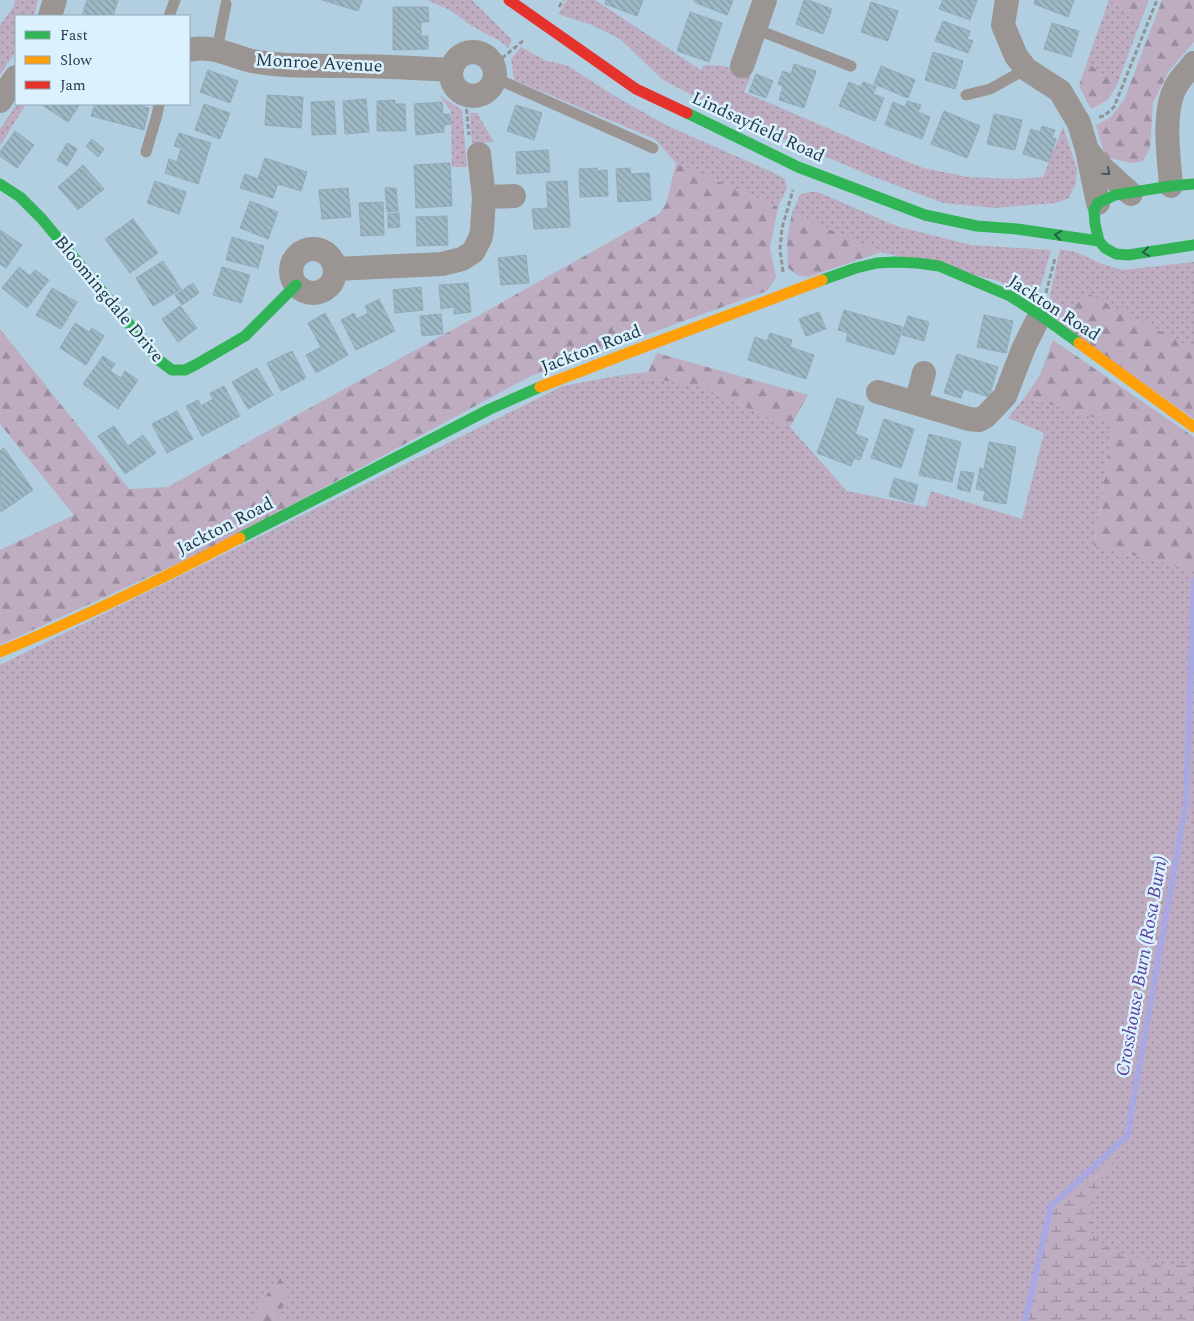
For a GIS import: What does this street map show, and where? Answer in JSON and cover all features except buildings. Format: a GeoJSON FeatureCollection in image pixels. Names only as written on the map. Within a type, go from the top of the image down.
{"type":"FeatureCollection","features":[{"type":"Feature","properties":{"kind":"street"},"geometry":{"type":"LineString","coordinates":[[50,15],[56,0]]}},
{"type":"Feature","properties":{"kind":"street","name":"Lindsayfield Road"},"geometry":{"type":"LineString","coordinates":[[509,0],[636,89],[798,167],[925,215],[977,226],[1017,228],[1099,241]]}},
{"type":"Feature","properties":{"kind":"street"},"geometry":{"type":"LineString","coordinates":[[742,66],[765,0]]}},
{"type":"Feature","properties":{"kind":"street"},"geometry":{"type":"LineString","coordinates":[[1007,0],[1003,25],[1016,56],[1026,69],[1060,91],[1079,123],[1087,150],[1090,209],[1099,241],[1105,248],[1116,254],[1194,245]]}},
{"type":"Feature","properties":{"kind":"street","name":"Monroe Avenue"},"geometry":{"type":"LineString","coordinates":[[190,50],[217,50],[240,58],[264,63],[386,66],[452,70]]}},
{"type":"Feature","properties":{"kind":"street"},"geometry":{"type":"LineString","coordinates":[[471,52],[478,52],[484,54],[494,65],[495,78],[492,86],[487,91],[473,96],[465,94],[454,84],[452,70],[458,58],[471,52]]}},
{"type":"Feature","properties":{"kind":"street"},"geometry":{"type":"LineString","coordinates":[[1090,209],[1115,195],[1182,185],[1168,111],[1176,86],[1194,63]]}},
{"type":"Feature","properties":{"kind":"street"},"geometry":{"type":"LineString","coordinates":[[0,101],[15,78]]}},
{"type":"Feature","properties":{"kind":"street"},"geometry":{"type":"LineString","coordinates":[[1087,150],[1100,166],[1131,194]]}},
{"type":"Feature","properties":{"kind":"street"},"geometry":{"type":"LineString","coordinates":[[335,269],[442,264],[462,258],[473,252],[482,231],[484,197],[479,154]]}},
{"type":"Feature","properties":{"kind":"street","name":"Bloomingdale Drive"},"geometry":{"type":"LineString","coordinates":[[0,184],[20,197],[42,219],[160,362],[172,370],[185,370],[246,336],[296,285]]}},
{"type":"Feature","properties":{"kind":"street"},"geometry":{"type":"LineString","coordinates":[[484,197],[514,196]]}},
{"type":"Feature","properties":{"kind":"street","name":"Lindsayfield Road"},"geometry":{"type":"LineString","coordinates":[[1017,228],[1045,222]]}},
{"type":"Feature","properties":{"kind":"street"},"geometry":{"type":"LineString","coordinates":[[308,249],[316,249],[329,255],[335,269],[335,276],[327,288],[314,293],[307,292],[296,285],[291,271],[292,263],[296,257],[308,249]]}},
{"type":"Feature","properties":{"kind":"street","name":"Jackton Road"},"geometry":{"type":"LineString","coordinates":[[0,652],[65,624],[194,562],[490,409],[550,383],[626,354],[856,268],[876,263],[918,262],[938,266],[1010,296],[1040,315],[1194,427]]}},
{"type":"Feature","properties":{"kind":"street"},"geometry":{"type":"LineString","coordinates":[[878,392],[969,419],[979,420],[986,416],[1005,396],[1024,347],[1040,315]]}},
{"type":"Feature","properties":{"kind":"street"},"geometry":{"type":"LineString","coordinates":[[916,402],[924,373]]}},
{"type":"Feature","properties":{"kind":"lane"},"geometry":{"type":"LineString","coordinates":[[169,15],[175,0]]}},
{"type":"Feature","properties":{"kind":"lane"},"geometry":{"type":"LineString","coordinates":[[217,50],[226,4]]}},
{"type":"Feature","properties":{"kind":"lane"},"geometry":{"type":"LineString","coordinates":[[755,29],[851,66]]}},
{"type":"Feature","properties":{"kind":"lane"},"geometry":{"type":"LineString","coordinates":[[966,95],[990,89],[1026,69]]}},
{"type":"Feature","properties":{"kind":"lane"},"geometry":{"type":"LineString","coordinates":[[495,78],[653,148]]}},
{"type":"Feature","properties":{"kind":"lane"},"geometry":{"type":"LineString","coordinates":[[146,152],[159,105]]}},
{"type":"Feature","properties":{"kind":"path"},"geometry":{"type":"LineString","coordinates":[[1079,123],[1104,116],[1114,106],[1157,0]]}},
{"type":"Feature","properties":{"kind":"path"},"geometry":{"type":"LineString","coordinates":[[465,94],[470,144],[479,154]]}},
{"type":"Feature","properties":{"kind":"path"},"geometry":{"type":"LineString","coordinates":[[783,296],[783,271],[780,250],[782,228],[792,197],[798,167]]}},
{"type":"Feature","properties":{"kind":"path"},"geometry":{"type":"LineString","coordinates":[[1040,315],[1060,235]]}},
{"type":"Feature","properties":{"kind":"green space"},"geometry":{"type":"Polygon","coordinates":[[[15,0],[38,0],[34,15],[15,15],[15,52],[0,75],[0,25],[13,8],[15,0]]]}},
{"type":"Feature","properties":{"kind":"green space"},"geometry":{"type":"Polygon","coordinates":[[[427,0],[472,0],[512,40],[508,48],[450,10],[427,0]]]}},
{"type":"Feature","properties":{"kind":"green space"},"geometry":{"type":"Polygon","coordinates":[[[567,0],[595,0],[701,70],[704,65],[724,66],[751,76],[744,92],[923,168],[968,177],[1016,179],[1043,177],[1063,127],[1077,168],[1076,183],[1069,198],[1056,203],[995,208],[943,203],[874,177],[746,123],[663,80],[620,39],[592,25],[558,14],[567,0]]]}},
{"type":"Feature","properties":{"kind":"green space"},"geometry":{"type":"Polygon","coordinates":[[[1109,0],[1140,23],[1117,85],[1087,62],[1109,0]]]}},
{"type":"Feature","properties":{"kind":"green space"},"geometry":{"type":"Polygon","coordinates":[[[1109,0],[1149,0],[1140,23],[1109,0]]]}},
{"type":"Feature","properties":{"kind":"green space"},"geometry":{"type":"Polygon","coordinates":[[[1162,0],[1194,0],[1194,42],[1169,71],[1153,103],[1150,148],[1143,161],[1132,163],[1109,158],[1104,152],[1096,125],[1111,117],[1124,100],[1162,0]]]}},
{"type":"Feature","properties":{"kind":"green space"},"geometry":{"type":"Polygon","coordinates":[[[521,47],[544,60],[568,66],[618,98],[668,126],[785,179],[787,188],[778,207],[676,163],[655,139],[514,80],[511,59],[521,47]]]}},
{"type":"Feature","properties":{"kind":"green space"},"geometry":{"type":"Polygon","coordinates":[[[1087,62],[1117,85],[1108,100],[1091,109],[1079,86],[1087,62]]]}},
{"type":"Feature","properties":{"kind":"green space"},"geometry":{"type":"Polygon","coordinates":[[[439,95],[462,110],[467,167],[452,167],[451,111],[439,95]]]}},
{"type":"Feature","properties":{"kind":"green space"},"geometry":{"type":"Polygon","coordinates":[[[16,105],[25,105],[0,146],[0,129],[16,105]]]}},
{"type":"Feature","properties":{"kind":"green space"},"geometry":{"type":"Polygon","coordinates":[[[470,113],[477,113],[494,142],[472,143],[470,113]]]}},
{"type":"Feature","properties":{"kind":"green space"},"geometry":{"type":"Polygon","coordinates":[[[676,163],[778,207],[770,247],[776,277],[767,291],[529,377],[214,547],[0,645],[0,550],[74,515],[0,424],[0,329],[129,489],[168,487],[659,214],[666,204],[676,163]]]}},
{"type":"Feature","properties":{"kind":"green space"},"geometry":{"type":"Polygon","coordinates":[[[818,192],[896,226],[971,245],[1051,250],[1038,295],[995,280],[881,252],[792,213],[800,194],[818,192]]]}},
{"type":"Feature","properties":{"kind":"green space"},"geometry":{"type":"Polygon","coordinates":[[[792,213],[881,252],[808,277],[797,275],[788,268],[787,239],[792,213]]]}},
{"type":"Feature","properties":{"kind":"green space"},"geometry":{"type":"Polygon","coordinates":[[[1060,249],[1076,252],[1122,270],[1194,262],[1194,352],[1188,346],[1066,311],[1046,314],[1060,249]]]}},
{"type":"Feature","properties":{"kind":"green space"},"geometry":{"type":"Polygon","coordinates":[[[1087,293],[1188,346],[1194,352],[1194,419],[1046,314],[1066,311],[1087,293]]]}},
{"type":"Feature","properties":{"kind":"green space"},"geometry":{"type":"Polygon","coordinates":[[[1053,340],[1194,437],[1194,570],[1094,546],[1113,423],[1025,397],[1040,375],[1053,340]]]}},
{"type":"Feature","properties":{"kind":"green space"},"geometry":{"type":"Polygon","coordinates":[[[657,353],[808,395],[790,427],[701,387],[687,383],[616,376],[648,372],[657,353]]]}},
{"type":"Feature","properties":{"kind":"green space"},"geometry":{"type":"Polygon","coordinates":[[[616,376],[687,383],[701,387],[790,427],[847,491],[926,507],[931,491],[1022,519],[1044,433],[1008,418],[1025,397],[1113,423],[1094,546],[1194,570],[1194,1321],[0,1321],[0,665],[563,386],[616,376]]]}},
{"type":"Feature","properties":{"kind":"green space"},"geometry":{"type":"Polygon","coordinates":[[[1116,1157],[1090,1199],[1092,1235],[1113,1251],[1167,1266],[1194,1264],[1194,1321],[1025,1321],[1051,1206],[1116,1157]]]}},
{"type":"Feature","properties":{"kind":"green space"},"geometry":{"type":"Polygon","coordinates":[[[280,1277],[288,1298],[276,1321],[247,1321],[280,1277]]]}},
{"type":"Feature","properties":{"kind":"waterway","name":"Crosshouse Burn (Rosa Burn)"},"geometry":{"type":"LineString","coordinates":[[1025,1321],[1051,1206],[1127,1136],[1186,803],[1194,580]]}},
{"type":"Feature","properties":{"kind":"traffic: fast"},"geometry":{"type":"LineString","coordinates":[[687,113],[798,167],[925,215],[977,226],[1017,229],[1099,241]]}},
{"type":"Feature","properties":{"kind":"traffic: fast"},"geometry":{"type":"LineString","coordinates":[[0,184],[20,197],[42,219],[160,361],[172,370],[185,370],[245,336],[296,285]]}},
{"type":"Feature","properties":{"kind":"traffic: fast"},"geometry":{"type":"LineString","coordinates":[[1194,184],[1115,195],[1098,203],[1094,210],[1099,241],[1105,248],[1116,254],[1128,255],[1194,245]]}},
{"type":"Feature","properties":{"kind":"traffic: fast"},"geometry":{"type":"LineString","coordinates":[[822,280],[877,263],[917,263],[939,266],[1010,296],[1079,343]]}},
{"type":"Feature","properties":{"kind":"traffic: fast"},"geometry":{"type":"LineString","coordinates":[[240,538],[490,409],[540,387]]}},
{"type":"Feature","properties":{"kind":"traffic: slow"},"geometry":{"type":"LineString","coordinates":[[540,387],[822,280]]}},
{"type":"Feature","properties":{"kind":"traffic: slow"},"geometry":{"type":"LineString","coordinates":[[1079,343],[1194,427]]}},
{"type":"Feature","properties":{"kind":"traffic: slow"},"geometry":{"type":"LineString","coordinates":[[0,652],[121,598],[240,538]]}},
{"type":"Feature","properties":{"kind":"traffic: jam"},"geometry":{"type":"LineString","coordinates":[[509,0],[636,89],[687,113]]}}]}
